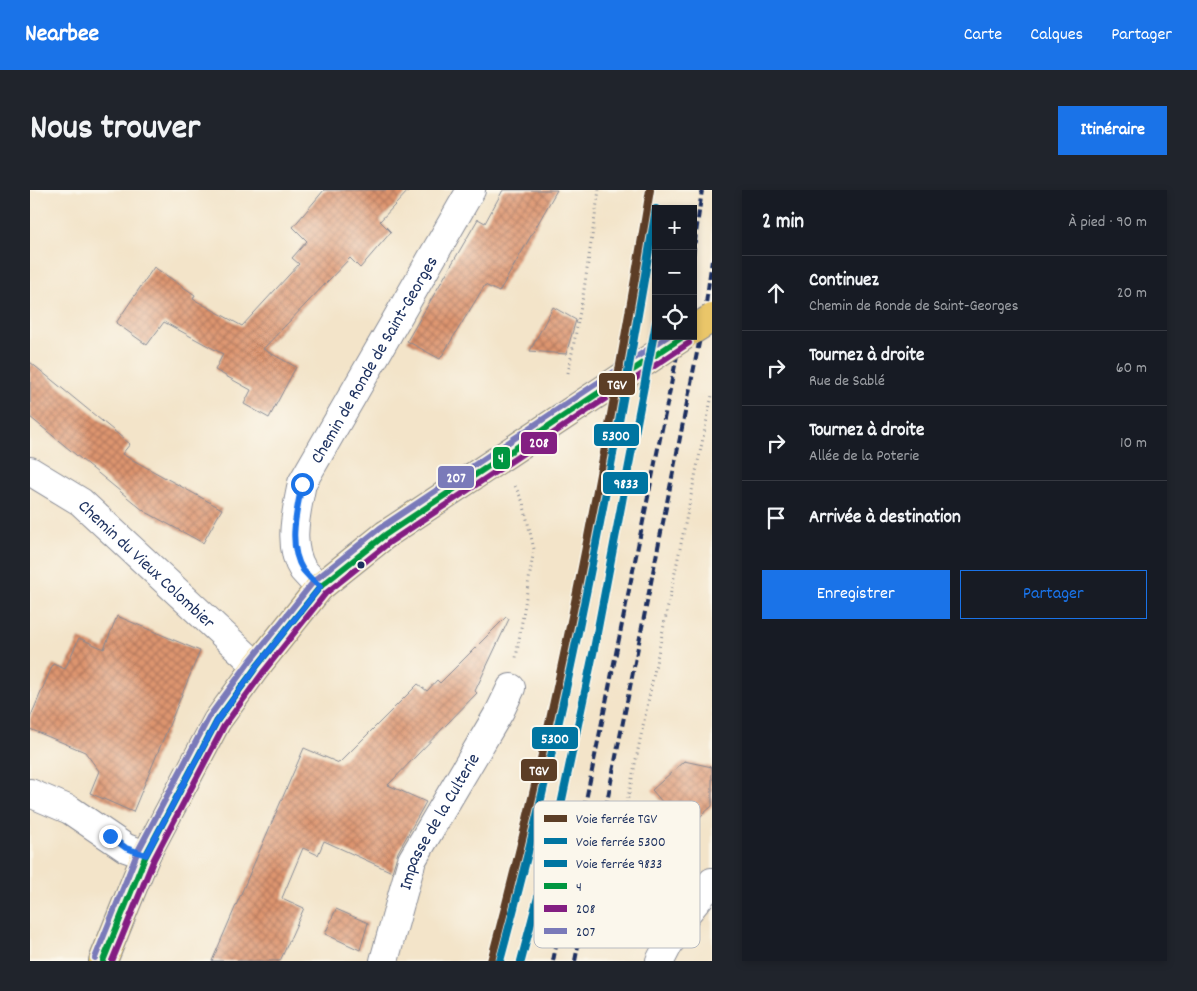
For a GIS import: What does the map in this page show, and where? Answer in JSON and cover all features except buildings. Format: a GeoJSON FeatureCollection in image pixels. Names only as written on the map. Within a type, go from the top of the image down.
{"type":"FeatureCollection","features":[{"type":"Feature","properties":{"kind":"main road"},"geometry":{"type":"LineString","coordinates":[[697,327],[712,318]]}},
{"type":"Feature","properties":{"kind":"main road"},"geometry":{"type":"LineString","coordinates":[[103,961],[146,855],[217,721],[257,666],[320,587],[385,534],[678,340]]}},
{"type":"Feature","properties":{"kind":"street","name":"Chemin de Ronde de Saint-Georges"},"geometry":{"type":"LineString","coordinates":[[320,587],[303,569],[295,546],[296,515],[302,484],[471,190]]}},
{"type":"Feature","properties":{"kind":"street","name":"Chemin du Vieux Colombier"},"geometry":{"type":"LineString","coordinates":[[30,471],[81,502],[257,666]]}},
{"type":"Feature","properties":{"kind":"street","name":"Impasse de la Culterie"},"geometry":{"type":"LineString","coordinates":[[384,961],[412,860],[500,711],[511,688]]}},
{"type":"Feature","properties":{"kind":"street"},"geometry":{"type":"LineString","coordinates":[[30,792],[70,810],[126,848],[146,855]]}},
{"type":"Feature","properties":{"kind":"street"},"geometry":{"type":"LineString","coordinates":[[700,897],[712,882]]}},
{"type":"Feature","properties":{"kind":"street"},"geometry":{"type":"LineString","coordinates":[[660,961],[667,948]]}},
{"type":"Feature","properties":{"kind":"path"},"geometry":{"type":"LineString","coordinates":[[558,420],[583,296],[599,190]]}},
{"type":"Feature","properties":{"kind":"path"},"geometry":{"type":"LineString","coordinates":[[627,801],[712,395]]}},
{"type":"Feature","properties":{"kind":"path"},"geometry":{"type":"LineString","coordinates":[[511,688],[534,549],[523,502]]}},
{"type":"Feature","properties":{"kind":"railway"},"geometry":{"type":"LineString","coordinates":[[694,250],[702,190]]}},
{"type":"Feature","properties":{"kind":"railway"},"geometry":{"type":"LineString","coordinates":[[607,801],[704,318],[712,260]]}},
{"type":"Feature","properties":{"kind":"railway"},"geometry":{"type":"LineString","coordinates":[[586,801],[680,340]]}},
{"type":"Feature","properties":{"kind":"railway"},"geometry":{"type":"LineString","coordinates":[[553,961],[556,948]]}},
{"type":"Feature","properties":{"kind":"railway"},"geometry":{"type":"LineString","coordinates":[[575,961],[578,948]]}},
{"type":"Feature","properties":{"kind":"rail line","name":"TGV"},"geometry":{"type":"LineString","coordinates":[[491,961],[516,866],[580,578],[617,384],[650,190]]}},
{"type":"Feature","properties":{"kind":"rail line","name":"5300"},"geometry":{"type":"LineString","coordinates":[[541,801],[568,681],[606,493],[652,232]]}},
{"type":"Feature","properties":{"kind":"rail line","name":"9833"},"geometry":{"type":"LineString","coordinates":[[562,801],[594,649],[653,340]]}},
{"type":"Feature","properties":{"kind":"rail line","name":"5300"},"geometry":{"type":"LineString","coordinates":[[500,961],[534,828]]}},
{"type":"Feature","properties":{"kind":"rail line","name":"9833"},"geometry":{"type":"LineString","coordinates":[[521,961],[534,912]]}},
{"type":"Feature","properties":{"kind":"transit line","name":"207"},"geometry":{"type":"LineString","coordinates":[[95,958],[138,851],[209,717],[250,661],[314,581],[380,528],[662,340]]}},
{"type":"Feature","properties":{"kind":"transit line","name":"4"},"geometry":{"type":"LineString","coordinates":[[103,961],[146,855],[217,721],[257,666],[320,587],[385,535],[678,340]]}},
{"type":"Feature","properties":{"kind":"transit line","name":"208"},"geometry":{"type":"LineString","coordinates":[[112,961],[154,859],[224,726],[264,671],[326,593],[390,542],[689,343]]}},
{"type":"Feature","properties":{"kind":"route"},"geometry":{"type":"LineString","coordinates":[[110,836],[126,848],[146,855],[217,721],[257,666],[320,587],[303,569],[295,546],[296,515],[302,484]]}}]}
